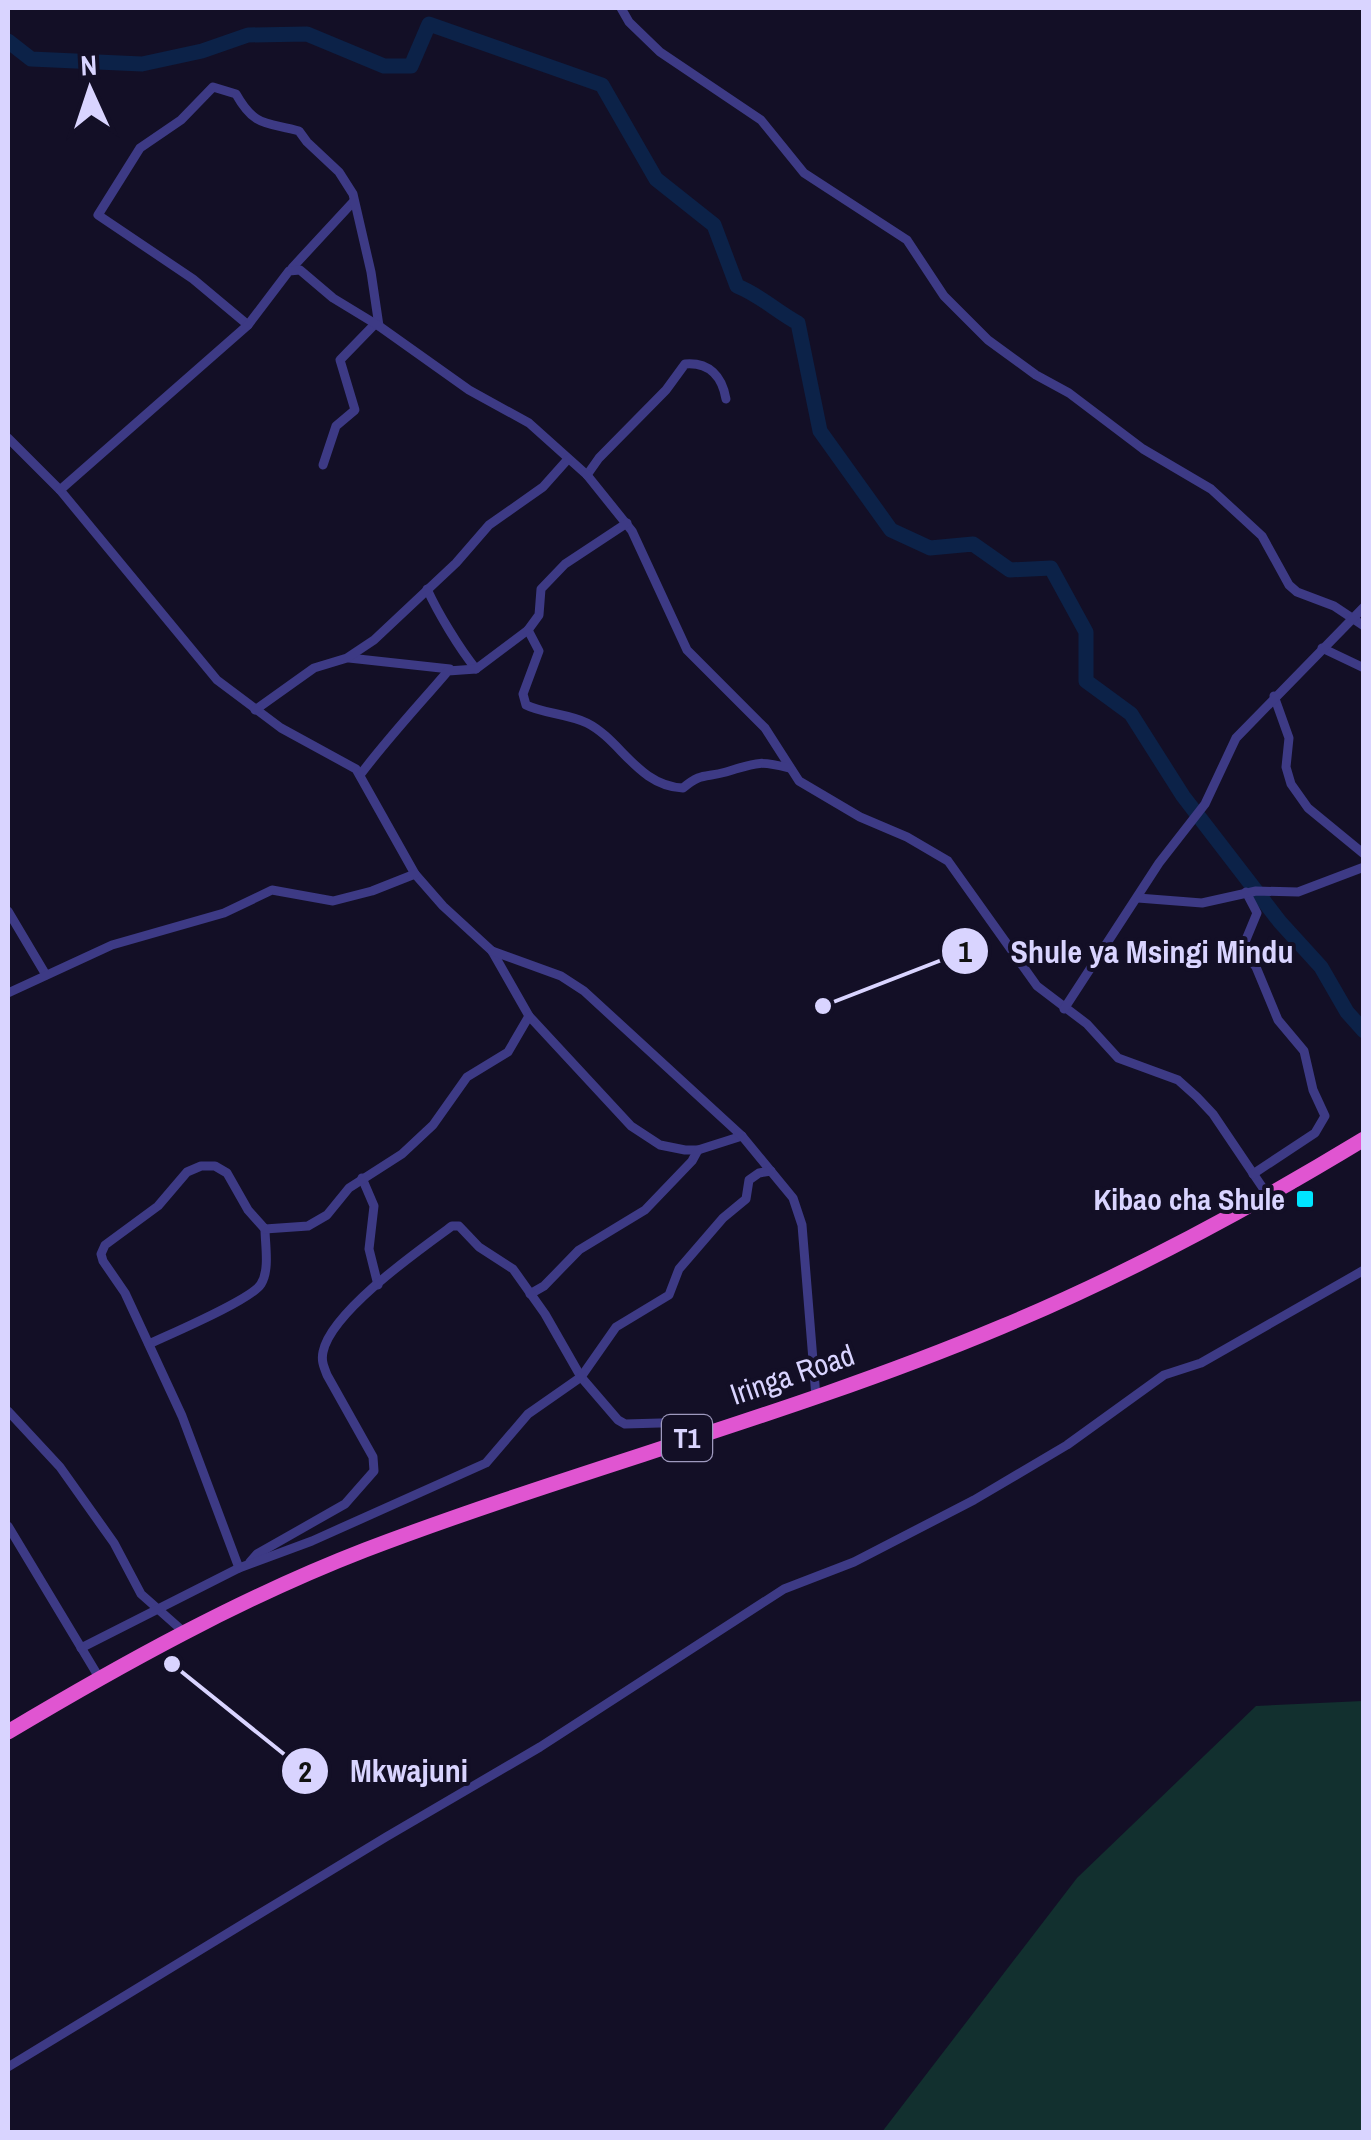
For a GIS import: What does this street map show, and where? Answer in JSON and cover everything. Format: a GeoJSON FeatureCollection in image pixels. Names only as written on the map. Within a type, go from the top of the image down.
{"type":"FeatureCollection","features":[{"type":"Feature","properties":{"kind":"highway","name":"Iringa Road"},"geometry":{"type":"LineString","coordinates":[[8,1732],[185,1633],[362,1552],[536,1488],[816,1397],[1053,1305],[1268,1197],[1364,1139]]}},
{"type":"Feature","properties":{"kind":"street"},"geometry":{"type":"LineString","coordinates":[[621,8],[629,22],[660,52],[761,120],[804,173],[907,240],[944,296],[988,340],[1036,375],[1069,393],[1143,449],[1211,489],[1262,536],[1289,586],[1334,606],[1364,626]]}},
{"type":"Feature","properties":{"kind":"street"},"geometry":{"type":"LineString","coordinates":[[248,325],[193,279],[98,217],[140,148],[186,116],[209,89],[236,94],[246,113],[274,127],[299,131],[339,172],[354,201],[377,325]]}},
{"type":"Feature","properties":{"kind":"street"},"geometry":{"type":"LineString","coordinates":[[60,490],[248,325],[292,268],[354,201]]}},
{"type":"Feature","properties":{"kind":"street"},"geometry":{"type":"LineString","coordinates":[[292,268],[469,390],[528,423],[587,475],[626,522],[682,643],[765,728],[799,781],[860,818],[907,837],[948,861],[1026,974],[1086,1024],[1118,1058],[1178,1080],[1197,1096],[1214,1114],[1268,1197]]}},
{"type":"Feature","properties":{"kind":"street"},"geometry":{"type":"LineString","coordinates":[[323,465],[336,426],[355,410],[340,360],[377,325]]}},
{"type":"Feature","properties":{"kind":"street"},"geometry":{"type":"LineString","coordinates":[[587,475],[685,364],[702,364],[710,369],[724,386],[726,399]]}},
{"type":"Feature","properties":{"kind":"street"},"geometry":{"type":"LineString","coordinates":[[8,438],[60,490],[218,680],[281,728],[352,766],[415,874],[492,951],[529,1016],[631,1126],[660,1145],[698,1150],[742,1136]]}},
{"type":"Feature","properties":{"kind":"street"},"geometry":{"type":"LineString","coordinates":[[256,710],[314,668],[347,658],[374,640],[489,525],[543,487],[568,459]]}},
{"type":"Feature","properties":{"kind":"street"},"geometry":{"type":"LineString","coordinates":[[347,658],[476,670],[528,630],[539,614],[541,589],[565,564],[626,522]]}},
{"type":"Feature","properties":{"kind":"street"},"geometry":{"type":"LineString","coordinates":[[427,589],[438,614],[450,626],[476,670]]}},
{"type":"Feature","properties":{"kind":"street"},"geometry":{"type":"LineString","coordinates":[[1064,1009],[1159,863],[1204,804],[1236,738],[1364,607]]}},
{"type":"Feature","properties":{"kind":"street"},"geometry":{"type":"LineString","coordinates":[[528,630],[539,651],[523,694],[526,705],[588,723],[640,770],[663,784],[681,789],[701,774],[722,773],[759,762],[789,768]]}},
{"type":"Feature","properties":{"kind":"street"},"geometry":{"type":"LineString","coordinates":[[1322,648],[1364,668]]}},
{"type":"Feature","properties":{"kind":"street"},"geometry":{"type":"LineString","coordinates":[[360,775],[412,708],[429,695],[450,668]]}},
{"type":"Feature","properties":{"kind":"street"},"geometry":{"type":"LineString","coordinates":[[1274,696],[1289,738],[1286,766],[1291,784],[1308,808],[1364,854]]}},
{"type":"Feature","properties":{"kind":"street"},"geometry":{"type":"LineString","coordinates":[[1138,898],[1202,903],[1246,892],[1302,891],[1364,867]]}},
{"type":"Feature","properties":{"kind":"street"},"geometry":{"type":"LineString","coordinates":[[8,994],[112,945],[224,912],[272,890],[333,902],[415,874]]}},
{"type":"Feature","properties":{"kind":"street"},"geometry":{"type":"LineString","coordinates":[[1246,892],[1256,913],[1245,952],[1256,967],[1278,1020],[1304,1051],[1313,1090],[1325,1116],[1315,1134],[1253,1174]]}},
{"type":"Feature","properties":{"kind":"street"},"geometry":{"type":"LineString","coordinates":[[8,910],[46,976]]}},
{"type":"Feature","properties":{"kind":"street"},"geometry":{"type":"LineString","coordinates":[[492,951],[573,983],[742,1136],[792,1198],[802,1225],[816,1397]]}},
{"type":"Feature","properties":{"kind":"street"},"geometry":{"type":"LineString","coordinates":[[244,1566],[149,1344],[124,1292],[103,1261],[105,1244],[158,1206],[187,1172],[201,1166],[216,1166],[227,1173],[253,1218],[265,1229],[294,1228],[319,1220],[362,1178],[402,1154],[419,1138],[467,1077],[508,1052],[529,1016]]}},
{"type":"Feature","properties":{"kind":"street"},"geometry":{"type":"LineString","coordinates":[[530,1294],[544,1286],[579,1250],[645,1210],[698,1150]]}},
{"type":"Feature","properties":{"kind":"street"},"geometry":{"type":"LineString","coordinates":[[81,1648],[244,1566],[312,1541],[474,1470],[494,1457],[528,1414],[581,1376],[616,1327],[669,1294],[680,1269],[723,1218],[746,1199],[749,1180],[759,1173],[771,1172]]}},
{"type":"Feature","properties":{"kind":"street"},"geometry":{"type":"LineString","coordinates":[[362,1178],[375,1212],[369,1249],[378,1285]]}},
{"type":"Feature","properties":{"kind":"street"},"geometry":{"type":"LineString","coordinates":[[244,1566],[257,1554],[345,1504],[374,1471],[373,1457],[322,1362],[326,1344],[339,1321],[378,1285],[414,1252],[455,1225],[479,1248],[513,1270],[581,1376],[622,1423],[695,1422],[706,1432]]}},
{"type":"Feature","properties":{"kind":"street"},"geometry":{"type":"LineString","coordinates":[[149,1344],[200,1322],[257,1288],[266,1270],[265,1229]]}},
{"type":"Feature","properties":{"kind":"street"},"geometry":{"type":"LineString","coordinates":[[8,2067],[540,1747],[784,1589],[854,1562],[974,1500],[1067,1445],[1164,1375],[1201,1363],[1364,1270]]}},
{"type":"Feature","properties":{"kind":"street"},"geometry":{"type":"LineString","coordinates":[[8,1411],[60,1467],[114,1543],[132,1582],[185,1633]]}},
{"type":"Feature","properties":{"kind":"street"},"geometry":{"type":"LineString","coordinates":[[8,1526],[100,1679]]}},
{"type":"Feature","properties":{"kind":"green space"},"geometry":{"type":"Polygon","coordinates":[[[1363,1701],[1363,2132],[882,2132],[1077,1878],[1256,1706],[1363,1701]]]}},
{"type":"Feature","properties":{"kind":"waterway"},"geometry":{"type":"LineString","coordinates":[[8,41],[31,59],[142,64],[202,51],[248,35],[307,34],[384,66],[411,66],[429,24],[602,85],[656,179],[714,225],[737,286],[798,323],[820,431],[891,530],[930,548],[973,544],[1010,570],[1051,568],[1086,632],[1086,681],[1131,714],[1183,796],[1280,922],[1321,967],[1347,1012],[1364,1031]]}},
{"type":"Feature","properties":{"kind":"place","name":"Shule ya Msingi Mindu"},"geometry":{"type":"Point","coordinates":[823,1006]}},
{"type":"Feature","properties":{"kind":"place","name":"Kibao cha Shule"},"geometry":{"type":"Point","coordinates":[1305,1199]}},
{"type":"Feature","properties":{"kind":"place","name":"Mkwajuni"},"geometry":{"type":"Point","coordinates":[172,1664]}}]}
